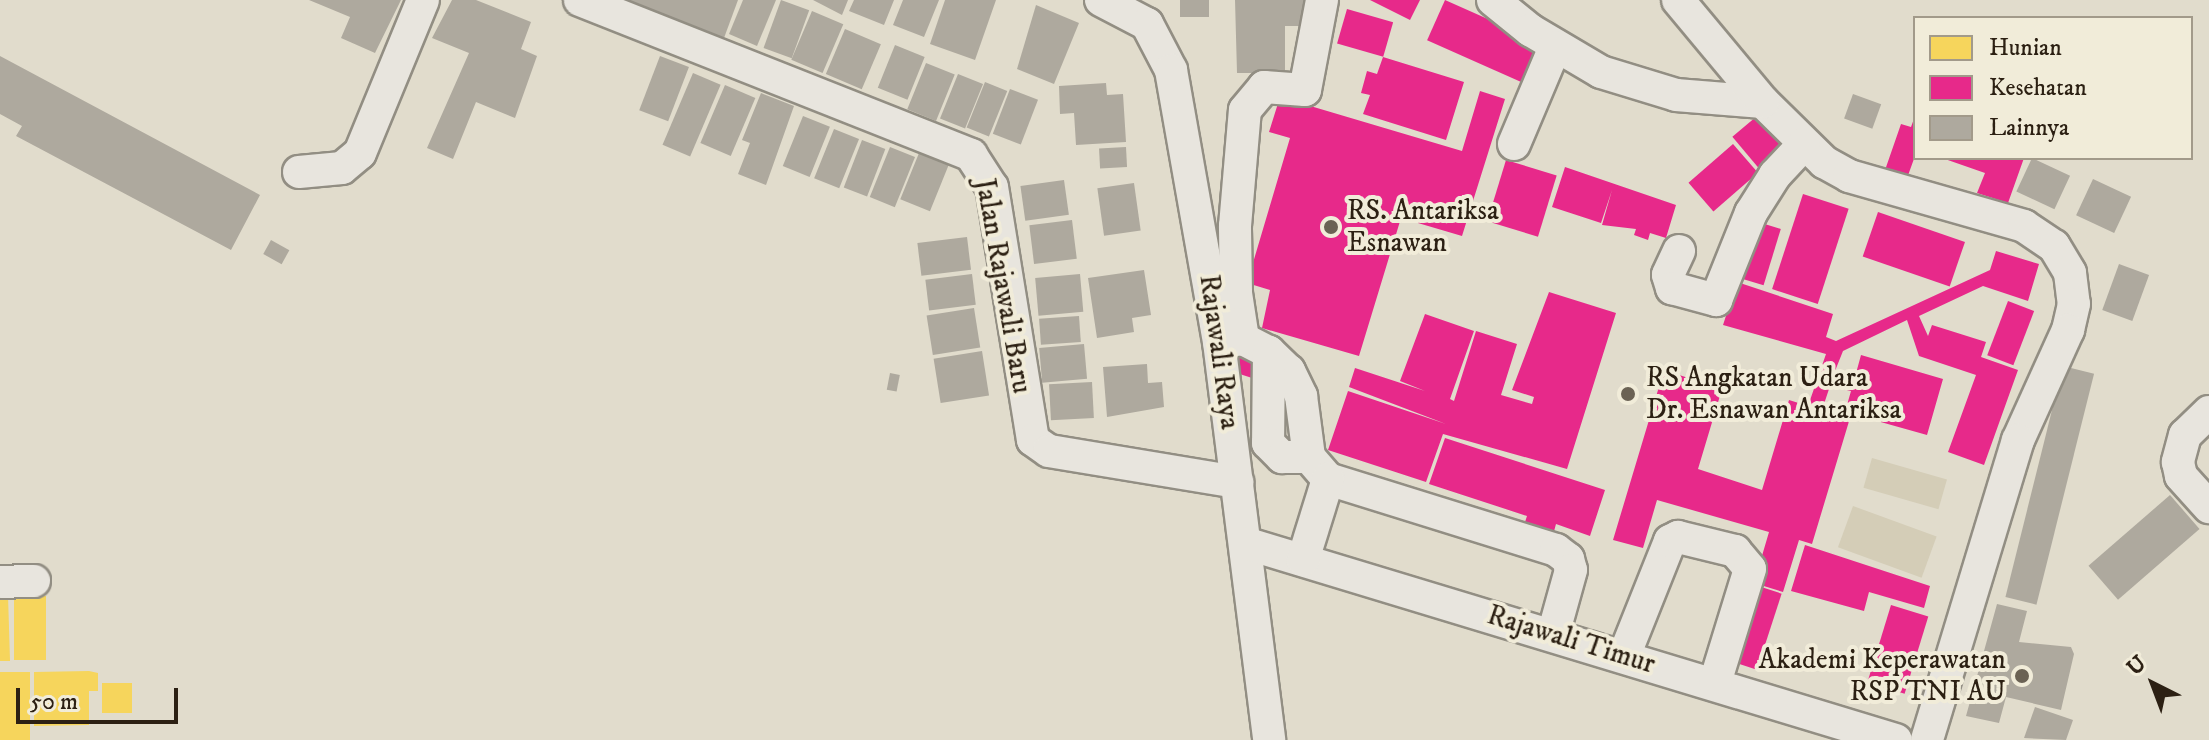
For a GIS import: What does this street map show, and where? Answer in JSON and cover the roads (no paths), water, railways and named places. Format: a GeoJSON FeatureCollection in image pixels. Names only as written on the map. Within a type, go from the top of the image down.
{"type":"FeatureCollection","features":[{"type":"Feature","properties":{"kind":"street"},"geometry":{"type":"LineString","coordinates":[[299,172],[342,168],[360,153],[383,108],[423,0]]}},
{"type":"Feature","properties":{"kind":"street","name":"Jalan Rajawali Baru"},"geometry":{"type":"LineString","coordinates":[[580,0],[971,155],[992,187],[1033,440],[1049,451],[1237,482]]}},
{"type":"Feature","properties":{"kind":"street"},"geometry":{"type":"LineString","coordinates":[[1101,0],[1136,15],[1156,33]]}},
{"type":"Feature","properties":{"kind":"street"},"geometry":{"type":"LineString","coordinates":[[1156,33],[1159,0]]}},
{"type":"Feature","properties":{"kind":"street"},"geometry":{"type":"LineString","coordinates":[[1303,560],[1318,468],[1296,384],[1244,345],[1236,293],[1235,226],[1245,110],[1264,87],[1305,90],[1322,0]]}},
{"type":"Feature","properties":{"kind":"street"},"geometry":{"type":"LineString","coordinates":[[1493,0],[1555,47],[1601,72],[1676,95],[1763,102]]}},
{"type":"Feature","properties":{"kind":"street"},"geometry":{"type":"LineString","coordinates":[[1678,0],[1763,102],[1804,144],[1849,176],[2024,226],[2054,246],[2070,273],[2074,304],[2068,330],[2018,440],[1927,740]]}},
{"type":"Feature","properties":{"kind":"street","name":"Rajawali Raya"},"geometry":{"type":"LineString","coordinates":[[1156,33],[1171,70],[1189,152],[1244,345],[1237,482],[1269,740]]}},
{"type":"Feature","properties":{"kind":"street"},"geometry":{"type":"LineString","coordinates":[[1514,144],[1555,47]]}},
{"type":"Feature","properties":{"kind":"street"},"geometry":{"type":"LineString","coordinates":[[1679,251],[1668,275],[1672,288],[1716,300],[1751,213],[1775,175],[1804,144]]}},
{"type":"Feature","properties":{"kind":"street"},"geometry":{"type":"LineString","coordinates":[[2209,412],[2185,435],[2178,462],[2181,476],[2209,507]]}},
{"type":"Feature","properties":{"kind":"street"},"geometry":{"type":"LineString","coordinates":[[1318,468],[1562,553],[1571,570],[1553,635]]}},
{"type":"Feature","properties":{"kind":"street"},"geometry":{"type":"LineString","coordinates":[[1624,656],[1670,541],[1678,537],[1735,551],[1750,569],[1715,683]]}},
{"type":"Feature","properties":{"kind":"street","name":"Rajawali Timur"},"geometry":{"type":"LineString","coordinates":[[1245,543],[1896,740]]}},
{"type":"Feature","properties":{"kind":"street"},"geometry":{"type":"LineString","coordinates":[[0,582],[34,581]]}},
{"type":"Feature","properties":{"kind":"place","name":"RS. Antariksa Esnawan"},"geometry":{"type":"Point","coordinates":[1331,227]}},
{"type":"Feature","properties":{"kind":"place","name":"RS Angkatan Udara Dr. Esnawan Antariksa"},"geometry":{"type":"Point","coordinates":[1628,394]}},
{"type":"Feature","properties":{"kind":"place","name":"Akademi Keperawatan RSP TNI AU"},"geometry":{"type":"Point","coordinates":[2022,676]}}]}
